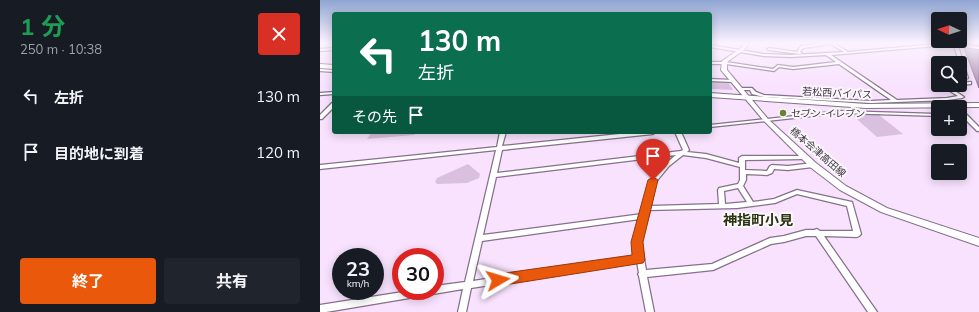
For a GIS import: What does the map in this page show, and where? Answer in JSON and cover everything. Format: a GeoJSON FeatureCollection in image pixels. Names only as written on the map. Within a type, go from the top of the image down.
{"type":"FeatureCollection","features":[{"type":"Feature","properties":{"kind":"highway"},"geometry":{"type":"LineString","coordinates":[[320,64],[332,65]]}},
{"type":"Feature","properties":{"kind":"highway","name":"若松西バイパス"},"geometry":{"type":"LineString","coordinates":[[712,96],[868,109],[931,108]]}},
{"type":"Feature","properties":{"kind":"highway","name":"若松西バイパス"},"geometry":{"type":"LineString","coordinates":[[750,100],[931,109]]}},
{"type":"Feature","properties":{"kind":"highway"},"geometry":{"type":"LineString","coordinates":[[967,109],[979,105]]}},
{"type":"Feature","properties":{"kind":"highway"},"geometry":{"type":"LineString","coordinates":[[967,110],[979,108]]}},
{"type":"Feature","properties":{"kind":"main road"},"geometry":{"type":"LineString","coordinates":[[724,62],[730,58]]}},
{"type":"Feature","properties":{"kind":"main road","name":"橋本会津高田線"},"geometry":{"type":"LineString","coordinates":[[724,62],[724,70],[766,120],[804,157],[837,184],[857,197],[884,210],[979,242]]}},
{"type":"Feature","properties":{"kind":"street"},"geometry":{"type":"LineString","coordinates":[[832,58],[896,101]]}},
{"type":"Feature","properties":{"kind":"street"},"geometry":{"type":"LineString","coordinates":[[712,63],[724,62],[774,70],[778,66],[793,68],[841,64]]}},
{"type":"Feature","properties":{"kind":"street"},"geometry":{"type":"LineString","coordinates":[[320,70],[332,71]]}},
{"type":"Feature","properties":{"kind":"street"},"geometry":{"type":"LineString","coordinates":[[712,80],[733,81]]}},
{"type":"Feature","properties":{"kind":"street"},"geometry":{"type":"LineString","coordinates":[[741,89],[752,89],[754,93],[762,95],[798,99],[843,101],[896,101],[962,97],[954,92]]}},
{"type":"Feature","properties":{"kind":"street"},"geometry":{"type":"LineString","coordinates":[[320,94],[332,93]]}},
{"type":"Feature","properties":{"kind":"street"},"geometry":{"type":"LineString","coordinates":[[320,118],[332,106]]}},
{"type":"Feature","properties":{"kind":"street"},"geometry":{"type":"LineString","coordinates":[[712,126],[841,112],[931,115]]}},
{"type":"Feature","properties":{"kind":"street"},"geometry":{"type":"LineString","coordinates":[[967,115],[979,130]]}},
{"type":"Feature","properties":{"kind":"street"},"geometry":{"type":"LineString","coordinates":[[462,312],[503,134]]}},
{"type":"Feature","properties":{"kind":"street"},"geometry":{"type":"LineString","coordinates":[[320,167],[635,134]]}},
{"type":"Feature","properties":{"kind":"street"},"geometry":{"type":"LineString","coordinates":[[650,312],[639,260],[637,242],[653,180],[667,165],[686,150],[679,134]]}},
{"type":"Feature","properties":{"kind":"street"},"geometry":{"type":"LineString","coordinates":[[493,175],[682,153],[706,156],[743,169],[767,173],[770,172],[772,167],[788,168],[813,165]]}},
{"type":"Feature","properties":{"kind":"street"},"geometry":{"type":"LineString","coordinates":[[740,186],[743,180],[742,160],[744,158],[804,157]]}},
{"type":"Feature","properties":{"kind":"street"},"geometry":{"type":"LineString","coordinates":[[740,186],[751,204]]}},
{"type":"Feature","properties":{"kind":"street"},"geometry":{"type":"LineString","coordinates":[[722,206],[721,190],[740,186]]}},
{"type":"Feature","properties":{"kind":"street"},"geometry":{"type":"LineString","coordinates":[[647,208],[751,204],[775,201],[798,192],[850,204]]}},
{"type":"Feature","properties":{"kind":"street"},"geometry":{"type":"LineString","coordinates":[[850,204],[857,197]]}},
{"type":"Feature","properties":{"kind":"street"},"geometry":{"type":"LineString","coordinates":[[642,274],[713,267],[770,241],[806,233],[817,232],[857,234],[850,204]]}},
{"type":"Feature","properties":{"kind":"street"},"geometry":{"type":"LineString","coordinates":[[478,239],[644,216]]}},
{"type":"Feature","properties":{"kind":"street"},"geometry":{"type":"LineString","coordinates":[[817,232],[873,312]]}},
{"type":"Feature","properties":{"kind":"street"},"geometry":{"type":"LineString","coordinates":[[444,288],[639,260]]}},
{"type":"Feature","properties":{"kind":"street"},"geometry":{"type":"LineString","coordinates":[[320,309],[392,297]]}},
{"type":"Feature","properties":{"kind":"shaded area"},"geometry":{"type":"Polygon","coordinates":[[[968,58],[979,58],[979,88],[968,58]]]}},
{"type":"Feature","properties":{"kind":"shaded area"},"geometry":{"type":"Polygon","coordinates":[[[712,81],[728,82],[733,90],[712,89],[712,81]]]}},
{"type":"Feature","properties":{"kind":"shaded area"},"geometry":{"type":"Polygon","coordinates":[[[850,113],[879,115],[903,134],[877,137],[850,113]]]}},
{"type":"Feature","properties":{"kind":"shaded area"},"geometry":{"type":"Polygon","coordinates":[[[371,134],[415,134],[414,135],[367,139],[371,134]]]}},
{"type":"Feature","properties":{"kind":"shaded area"},"geometry":{"type":"Polygon","coordinates":[[[468,164],[480,174],[479,178],[467,183],[437,184],[435,182],[437,178],[468,164]]]}},
{"type":"Feature","properties":{"kind":"place","name":"セブン-イレブン"},"geometry":{"type":"Point","coordinates":[783,113]}},
{"type":"Feature","properties":{"kind":"district","name":"神指町小見"},"geometry":{"type":"Point","coordinates":[758,220]}},
{"type":"Feature","properties":{"kind":"route"},"geometry":{"type":"LineString","coordinates":[[498,280],[639,260],[637,242],[653,180]]}}]}
